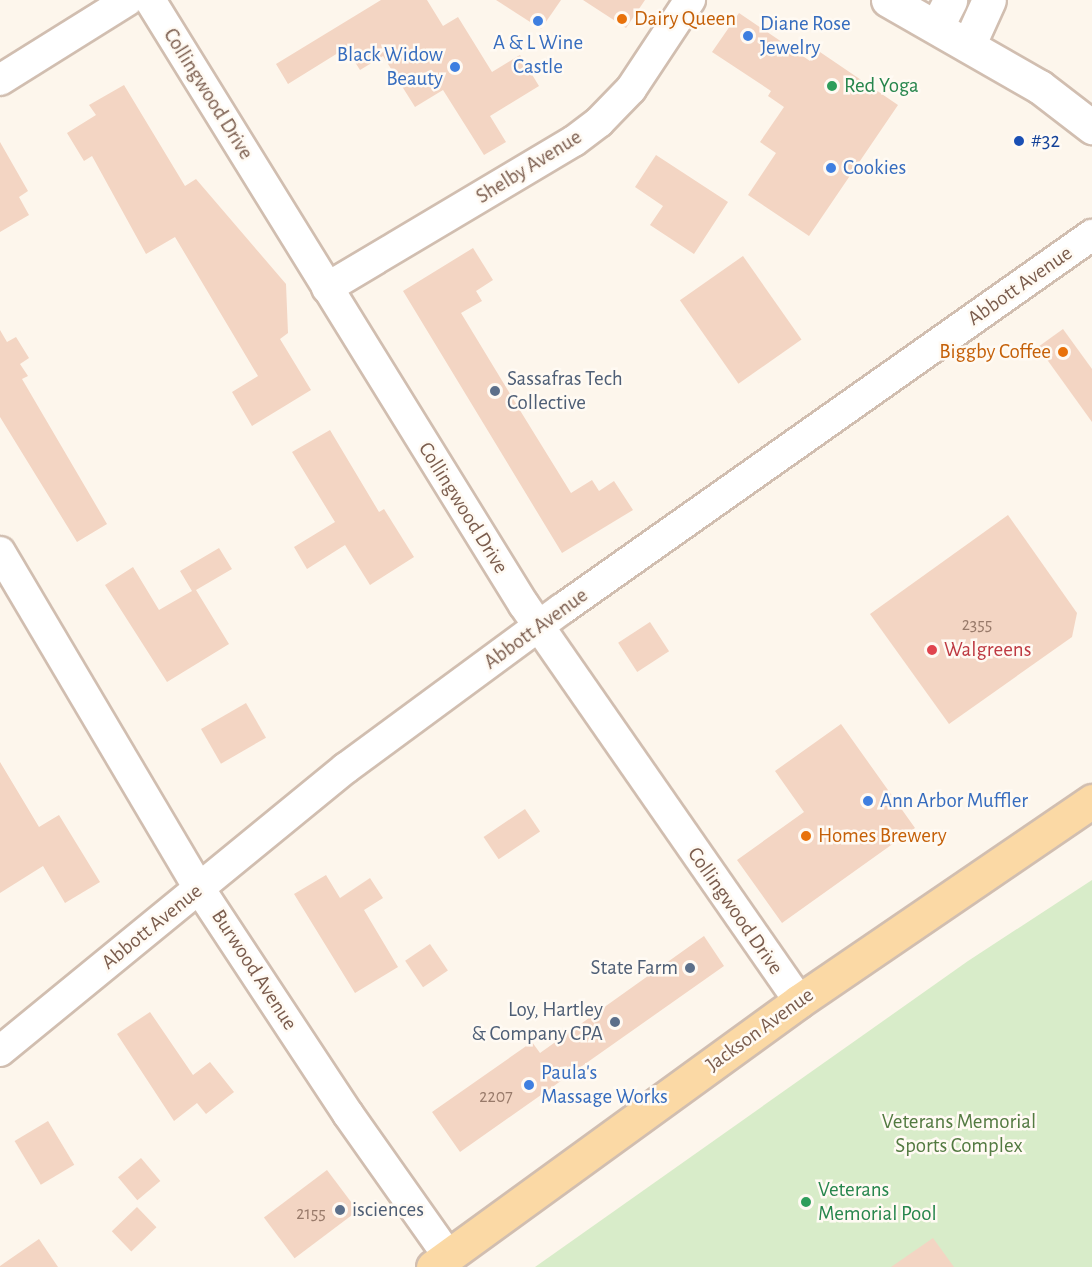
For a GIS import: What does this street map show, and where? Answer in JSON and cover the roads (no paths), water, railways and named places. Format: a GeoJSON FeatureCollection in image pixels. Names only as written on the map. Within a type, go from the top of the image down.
{"type":"FeatureCollection","features":[{"type":"Feature","properties":{"kind":"main road"},"geometry":{"type":"LineString","coordinates":[[888,0],[944,13],[969,44],[1040,87],[1092,127]]}},
{"type":"Feature","properties":{"kind":"main road"},"geometry":{"type":"LineString","coordinates":[[969,44],[989,0]]}},
{"type":"Feature","properties":{"kind":"main road","name":"Jackson Avenue"},"geometry":{"type":"LineString","coordinates":[[440,1261],[799,1001],[1092,801]]}},
{"type":"Feature","properties":{"kind":"street"},"geometry":{"type":"LineString","coordinates":[[0,80],[128,0]]}},
{"type":"Feature","properties":{"kind":"street","name":"Collingwood Drive"},"geometry":{"type":"LineString","coordinates":[[150,0],[538,626],[799,1001]]}},
{"type":"Feature","properties":{"kind":"street","name":"Shelby Avenue"},"geometry":{"type":"LineString","coordinates":[[327,288],[574,141],[599,122],[631,89],[690,0]]}},
{"type":"Feature","properties":{"kind":"street","name":"Abbott Avenue"},"geometry":{"type":"LineString","coordinates":[[0,1051],[346,768],[538,626],[1092,235]]}},
{"type":"Feature","properties":{"kind":"street","name":"Burwood Avenue"},"geometry":{"type":"LineString","coordinates":[[0,552],[9,588],[199,888],[348,1114],[440,1261]]}},
{"type":"Feature","properties":{"kind":"place","name":"Dairy Queen"},"geometry":{"type":"Point","coordinates":[622,19]}},
{"type":"Feature","properties":{"kind":"place","name":"A & L Wine Castle"},"geometry":{"type":"Point","coordinates":[538,21]}},
{"type":"Feature","properties":{"kind":"place","name":"Diane Rose Jewelry"},"geometry":{"type":"Point","coordinates":[748,36]}},
{"type":"Feature","properties":{"kind":"place","name":"Black Widow Beauty"},"geometry":{"type":"Point","coordinates":[455,67]}},
{"type":"Feature","properties":{"kind":"place","name":"Red Yoga"},"geometry":{"type":"Point","coordinates":[832,86]}},
{"type":"Feature","properties":{"kind":"place","name":"#32"},"geometry":{"type":"Point","coordinates":[1019,141]}},
{"type":"Feature","properties":{"kind":"place","name":"Cookies"},"geometry":{"type":"Point","coordinates":[831,168]}},
{"type":"Feature","properties":{"kind":"place","name":"Biggby Coffee"},"geometry":{"type":"Point","coordinates":[1063,352]}},
{"type":"Feature","properties":{"kind":"place","name":"Sassafras Tech Collective"},"geometry":{"type":"Point","coordinates":[495,391]}},
{"type":"Feature","properties":{"kind":"place","name":"Walgreens"},"geometry":{"type":"Point","coordinates":[932,650]}},
{"type":"Feature","properties":{"kind":"place","name":"Ann Arbor Muffler"},"geometry":{"type":"Point","coordinates":[868,801]}},
{"type":"Feature","properties":{"kind":"place","name":"Homes Brewery"},"geometry":{"type":"Point","coordinates":[806,836]}},
{"type":"Feature","properties":{"kind":"place","name":"State Farm"},"geometry":{"type":"Point","coordinates":[690,968]}},
{"type":"Feature","properties":{"kind":"place","name":"Loy, Hartley & Company CPA"},"geometry":{"type":"Point","coordinates":[615,1022]}},
{"type":"Feature","properties":{"kind":"place","name":"Paula's Massage Works"},"geometry":{"type":"Point","coordinates":[529,1085]}},
{"type":"Feature","properties":{"kind":"place","name":"Veterans Memorial Pool"},"geometry":{"type":"Point","coordinates":[806,1202]}},
{"type":"Feature","properties":{"kind":"place","name":"isciences"},"geometry":{"type":"Point","coordinates":[340,1210]}},
{"type":"Feature","properties":{"kind":"park label","name":"Veterans Memorial Sports Complex"},"geometry":{"type":"Point","coordinates":[959,1134]}}]}
